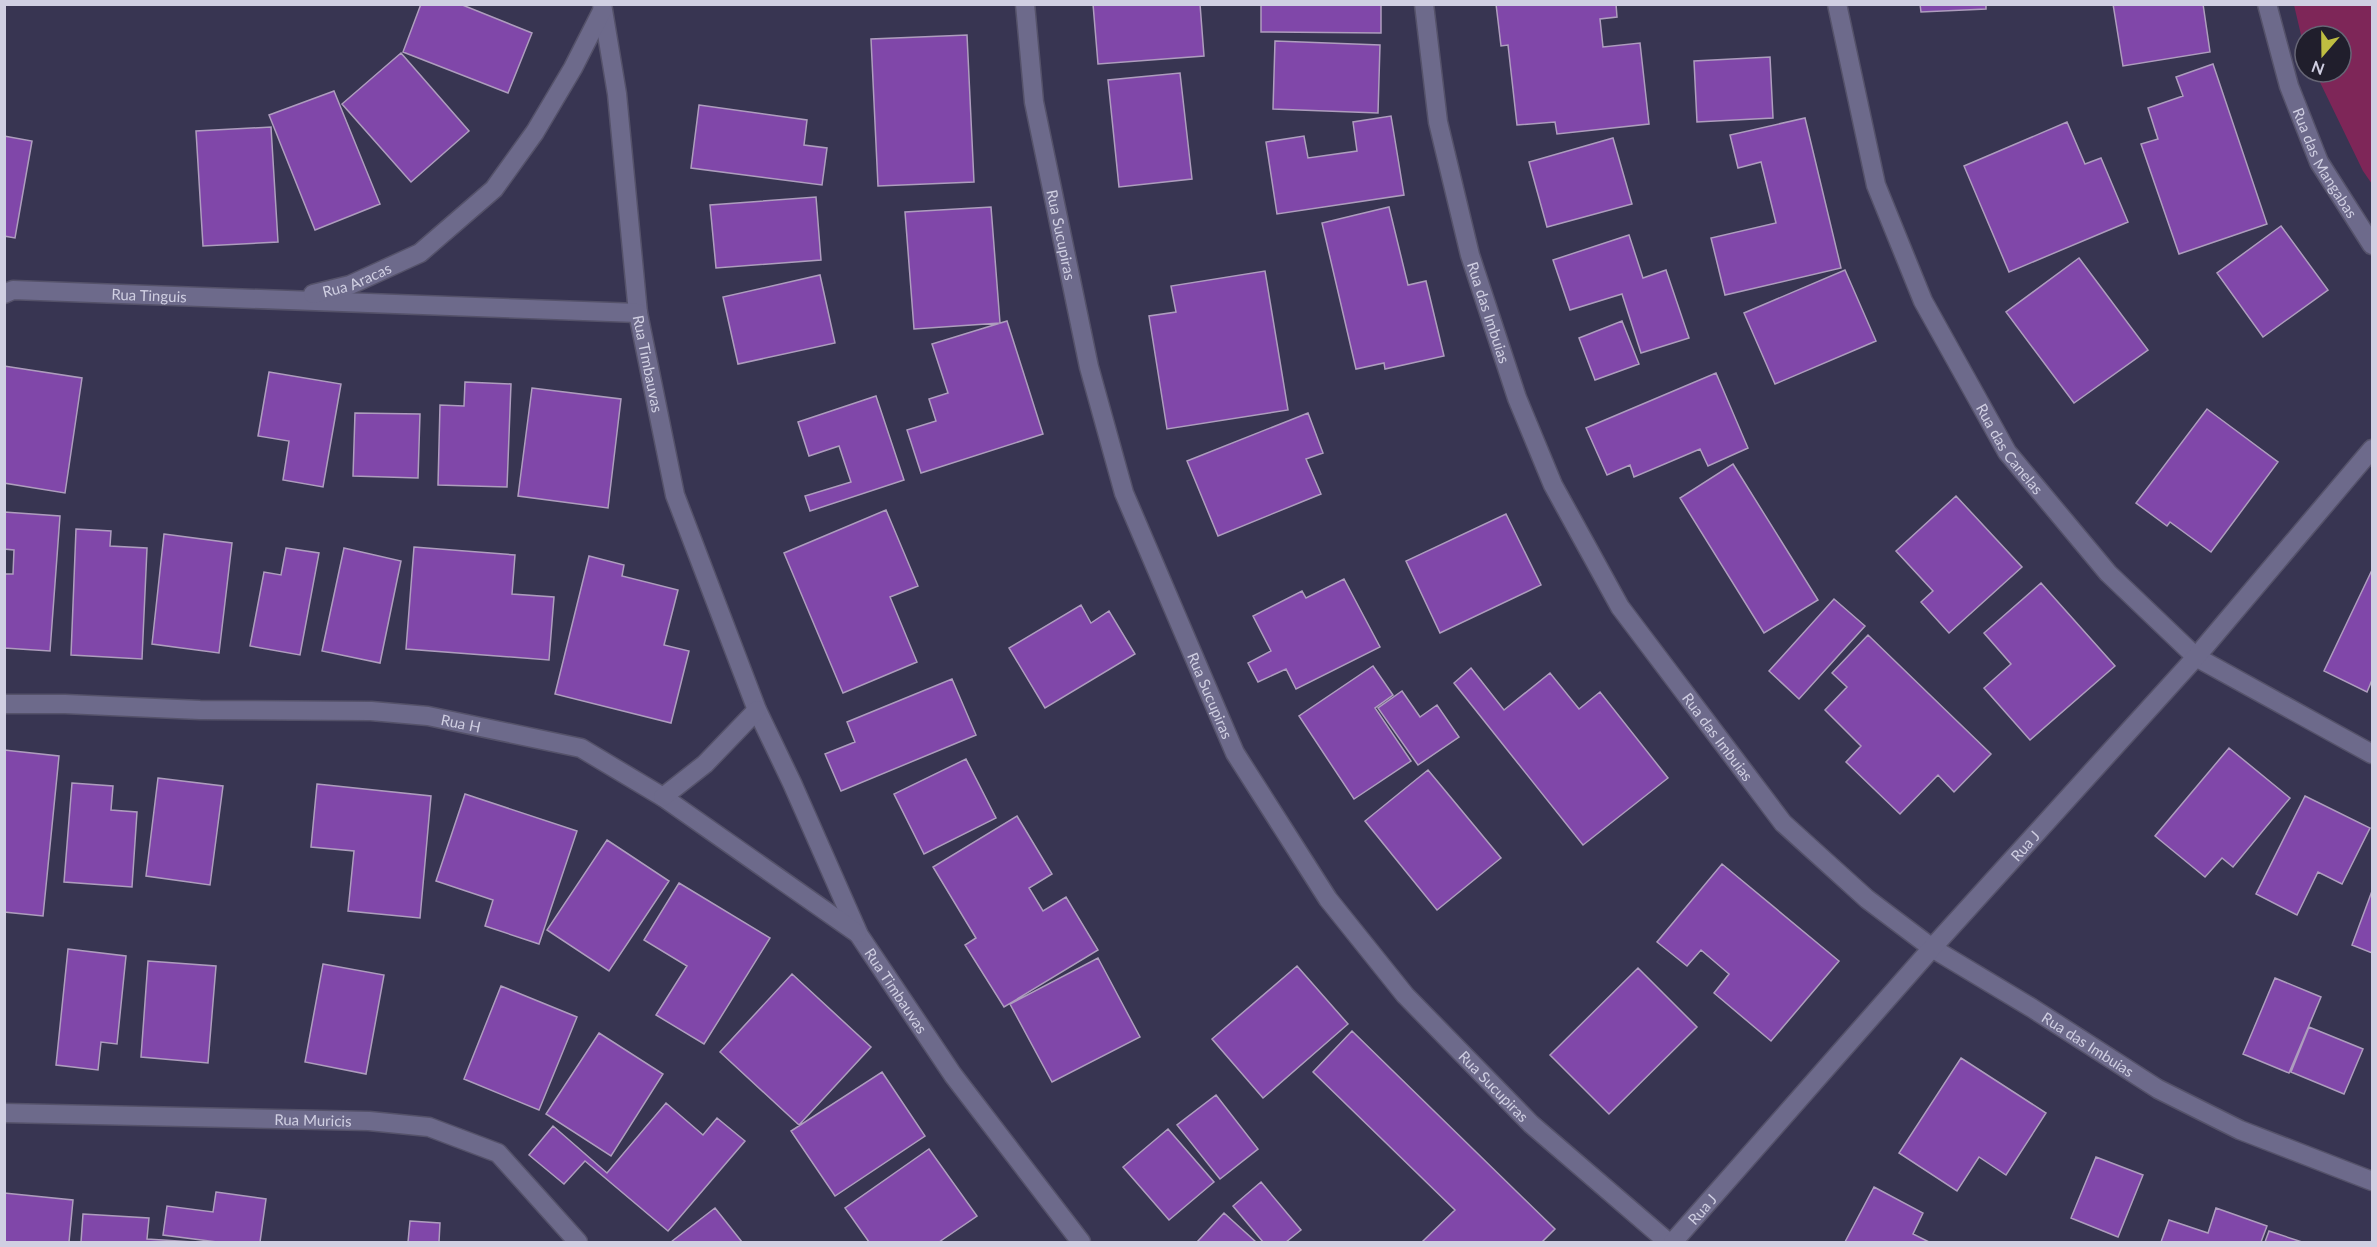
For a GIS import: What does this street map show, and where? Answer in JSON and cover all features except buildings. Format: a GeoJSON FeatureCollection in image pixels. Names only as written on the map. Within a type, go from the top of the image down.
{"type":"FeatureCollection","features":[{"type":"Feature","properties":{"kind":"street","name":"Rua Sucupiras"},"geometry":{"type":"LineString","coordinates":[[1025,4],[1034,102],[1089,367],[1124,493],[1235,753],[1328,899],[1405,995],[1531,1124],[1668,1242]]}},
{"type":"Feature","properties":{"kind":"street","name":"Rua das Imbuias"},"geometry":{"type":"LineString","coordinates":[[1424,4],[1438,122],[1470,255],[1517,398],[1553,485],[1620,607],[1783,824],[1868,899],[1932,948],[2032,1008],[2158,1089],[2240,1130],[2373,1181]]}},
{"type":"Feature","properties":{"kind":"street","name":"Rua das Canelas"},"geometry":{"type":"LineString","coordinates":[[1837,4],[1876,185],[1923,301],[2007,452],[2108,573],[2196,657],[2373,753]]}},
{"type":"Feature","properties":{"kind":"street","name":"Rua das Mangabas"},"geometry":{"type":"LineString","coordinates":[[2267,4],[2289,86],[2319,162],[2373,245]]}},
{"type":"Feature","properties":{"kind":"street","name":"Rua Aracas"},"geometry":{"type":"LineString","coordinates":[[294,299],[350,285],[420,253],[494,189],[536,132],[573,68],[602,8]]}},
{"type":"Feature","properties":{"kind":"street","name":"Rua Timbauvas"},"geometry":{"type":"LineString","coordinates":[[602,8],[616,94],[638,313],[675,495],[757,710],[859,934],[952,1075],[1081,1242]]}},
{"type":"Feature","properties":{"kind":"street","name":"Rua Tinguis"},"geometry":{"type":"LineString","coordinates":[[4,294],[13,290],[294,299]]}},
{"type":"Feature","properties":{"kind":"street","name":"Rua Aracas"},"geometry":{"type":"LineString","coordinates":[[294,299],[638,313]]}},
{"type":"Feature","properties":{"kind":"street","name":"Rua J"},"geometry":{"type":"LineString","coordinates":[[1673,1242],[1932,948],[2196,657],[2373,449]]}},
{"type":"Feature","properties":{"kind":"street","name":"Rua H"},"geometry":{"type":"LineString","coordinates":[[4,704],[65,704],[200,710],[371,711],[428,716],[581,748],[663,797],[859,934]]}},
{"type":"Feature","properties":{"kind":"street"},"geometry":{"type":"LineString","coordinates":[[663,797],[705,764],[757,710]]}},
{"type":"Feature","properties":{"kind":"street","name":"Rua Muricis"},"geometry":{"type":"LineString","coordinates":[[4,1113],[369,1121],[429,1128],[498,1152],[578,1242]]}},
{"type":"Feature","properties":{"kind":"shaded area"},"geometry":{"type":"Polygon","coordinates":[[[2294,5],[2372,5],[2372,184],[2363,171],[2321,84],[2353,84],[2353,24],[2298,24],[2294,5]]]}}]}
